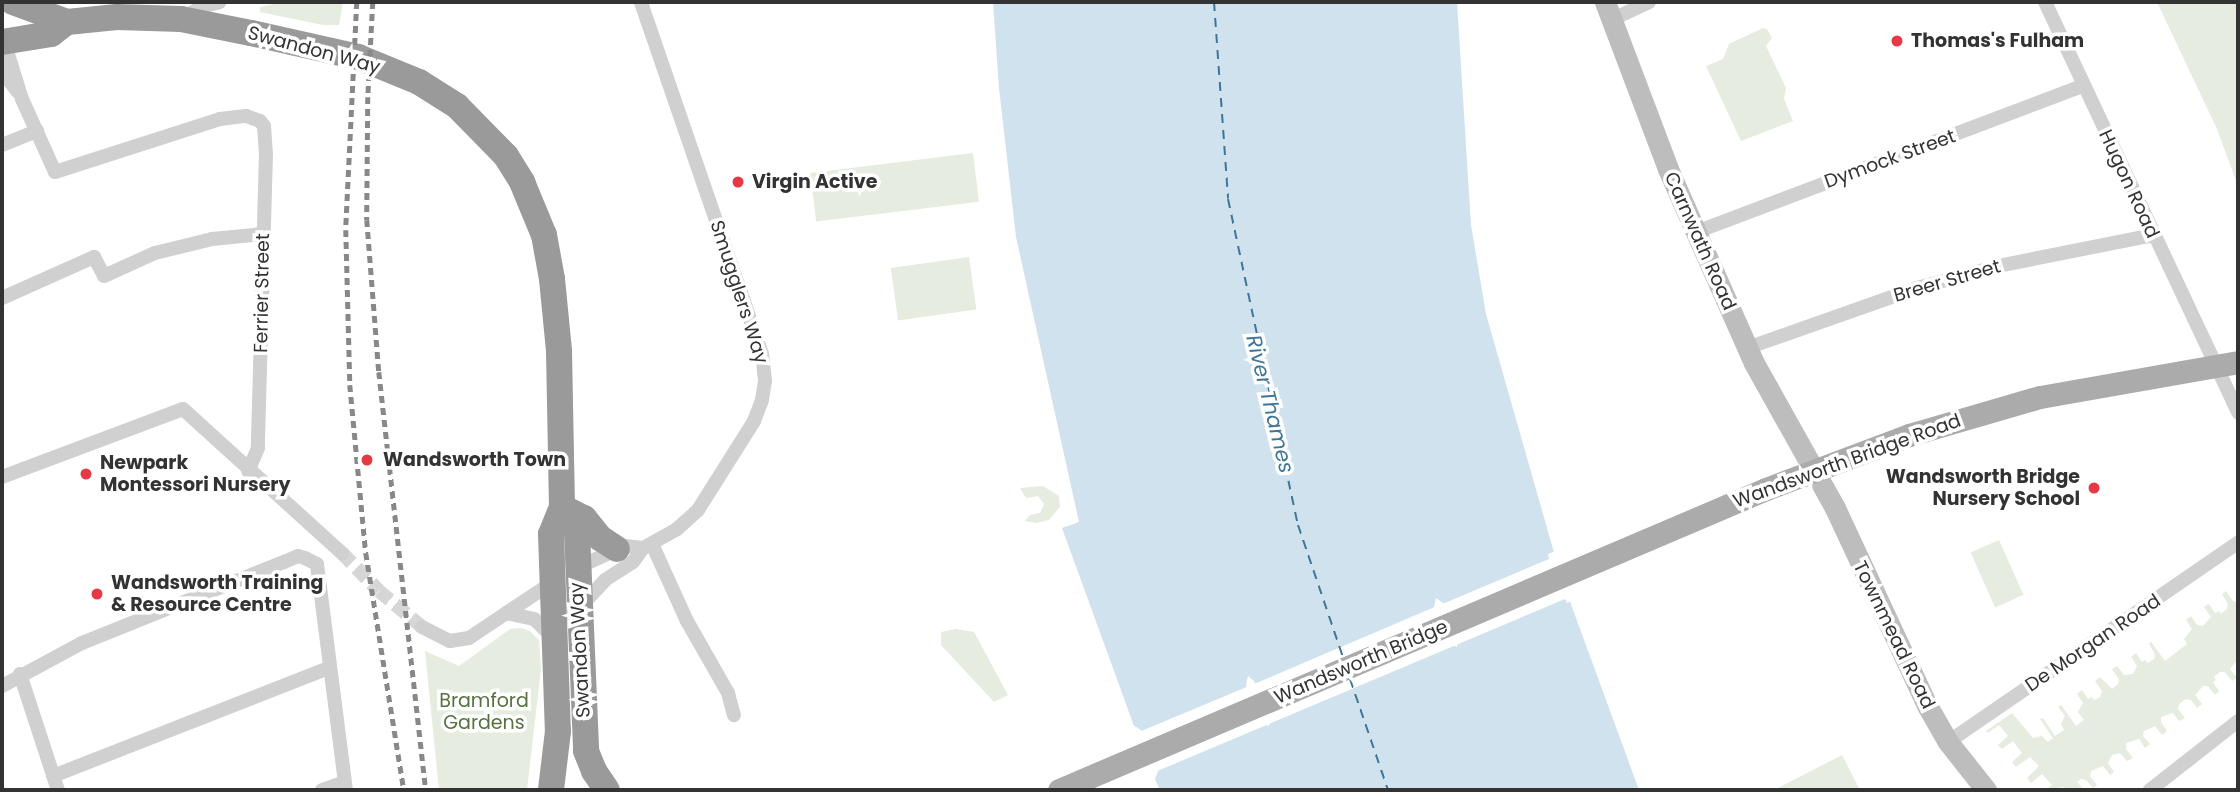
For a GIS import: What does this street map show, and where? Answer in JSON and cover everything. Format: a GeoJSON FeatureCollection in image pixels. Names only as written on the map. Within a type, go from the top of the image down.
{"type":"FeatureCollection","features":[{"type":"Feature","properties":{"kind":"highway","name":"Swandon Way"},"geometry":{"type":"LineString","coordinates":[[13,2],[67,22],[117,17],[181,19],[358,57],[419,82],[457,106],[500,149],[522,182],[544,235],[552,279],[559,351],[562,508],[551,534],[558,731],[551,790]]}},
{"type":"Feature","properties":{"kind":"highway","name":"Swandon Way"},"geometry":{"type":"LineString","coordinates":[[3,40],[51,34],[67,22]]}},
{"type":"Feature","properties":{"kind":"highway","name":"Swandon Way"},"geometry":{"type":"LineString","coordinates":[[562,508],[577,532],[585,743],[594,771],[607,790]]}},
{"type":"Feature","properties":{"kind":"highway"},"geometry":{"type":"LineString","coordinates":[[562,508],[584,518],[600,538],[638,547]]}},
{"type":"Feature","properties":{"kind":"main road","name":"Wandsworth Bridge Road"},"geometry":{"type":"LineString","coordinates":[[1628,550],[1773,486],[1909,435],[2040,397],[2227,364]]}},
{"type":"Feature","properties":{"kind":"main road","name":"Wandsworth Bridge"},"geometry":{"type":"LineString","coordinates":[[1059,790],[1628,550]]}},
{"type":"Feature","properties":{"kind":"street"},"geometry":{"type":"LineString","coordinates":[[181,19],[204,6],[220,2]]}},
{"type":"Feature","properties":{"kind":"street","name":"Smugglers Way"},"geometry":{"type":"LineString","coordinates":[[425,629],[441,638],[462,640],[577,568],[638,547],[677,529],[698,510],[718,480],[754,421],[762,400],[765,370],[640,2]]}},
{"type":"Feature","properties":{"kind":"street"},"geometry":{"type":"LineString","coordinates":[[1608,11],[1649,2]]}},
{"type":"Feature","properties":{"kind":"street","name":"Hugon Road"},"geometry":{"type":"LineString","coordinates":[[2045,2],[2153,235],[2227,364],[2238,413]]}},
{"type":"Feature","properties":{"kind":"street","name":"Carnwath Road"},"geometry":{"type":"LineString","coordinates":[[1608,11],[1653,132],[1747,348],[1813,472]]}},
{"type":"Feature","properties":{"kind":"street"},"geometry":{"type":"LineString","coordinates":[[2,145],[37,131],[20,93],[3,40]]}},
{"type":"Feature","properties":{"kind":"street"},"geometry":{"type":"LineString","coordinates":[[2,71],[13,89],[20,93]]}},
{"type":"Feature","properties":{"kind":"street","name":"Dymock Street"},"geometry":{"type":"LineString","coordinates":[[1696,232],[2083,86]]}},
{"type":"Feature","properties":{"kind":"street","name":"Ferrier Street"},"geometry":{"type":"LineString","coordinates":[[37,131],[55,172],[220,119],[239,116],[255,118],[264,126],[266,137],[258,447],[248,471]]}},
{"type":"Feature","properties":{"kind":"street"},"geometry":{"type":"LineString","coordinates":[[2,298],[94,257],[104,276],[155,253],[227,236],[263,234]]}},
{"type":"Feature","properties":{"kind":"street","name":"Breer Street"},"geometry":{"type":"LineString","coordinates":[[1747,348],[1917,288],[1998,266],[2153,235]]}},
{"type":"Feature","properties":{"kind":"street"},"geometry":{"type":"LineString","coordinates":[[2,477],[183,409],[248,471],[342,553]]}},
{"type":"Feature","properties":{"kind":"street","name":"Townmead Road"},"geometry":{"type":"LineString","coordinates":[[1813,472],[1835,508],[1900,652],[1948,742],[1986,790]]}},
{"type":"Feature","properties":{"kind":"street","name":"De Morgan Road"},"geometry":{"type":"LineString","coordinates":[[1948,742],[2238,543]]}},
{"type":"Feature","properties":{"kind":"street"},"geometry":{"type":"LineString","coordinates":[[638,547],[687,621],[728,693],[734,715]]}},
{"type":"Feature","properties":{"kind":"street","name":"Smugglers Way"},"geometry":{"type":"LineString","coordinates":[[580,609],[595,589],[633,562],[638,547]]}},
{"type":"Feature","properties":{"kind":"street"},"geometry":{"type":"LineString","coordinates":[[2,686],[82,643],[298,556],[317,565],[346,786],[322,790]]}},
{"type":"Feature","properties":{"kind":"street"},"geometry":{"type":"LineString","coordinates":[[506,613],[534,620],[554,639]]}},
{"type":"Feature","properties":{"kind":"street"},"geometry":{"type":"LineString","coordinates":[[53,776],[329,668]]}},
{"type":"Feature","properties":{"kind":"street"},"geometry":{"type":"LineString","coordinates":[[20,674],[58,790]]}},
{"type":"Feature","properties":{"kind":"street"},"geometry":{"type":"LineString","coordinates":[[2150,790],[2238,721]]}},
{"type":"Feature","properties":{"kind":"green space"},"geometry":{"type":"Polygon","coordinates":[[[283,2],[343,2],[339,25],[323,25],[260,12],[260,7],[283,2]]]}},
{"type":"Feature","properties":{"kind":"green space"},"geometry":{"type":"Polygon","coordinates":[[[2157,2],[2238,2],[2238,186],[2217,129],[2157,2]]]}},
{"type":"Feature","properties":{"kind":"green space"},"geometry":{"type":"Polygon","coordinates":[[[1763,28],[1767,29],[1772,38],[1766,46],[1786,88],[1784,99],[1793,121],[1741,141],[1706,66],[1723,59],[1729,44],[1763,28]]]}},
{"type":"Feature","properties":{"kind":"green space"},"geometry":{"type":"Polygon","coordinates":[[[973,153],[979,202],[816,222],[810,173],[973,153]]]}},
{"type":"Feature","properties":{"kind":"green space"},"geometry":{"type":"Polygon","coordinates":[[[969,257],[976,309],[898,320],[891,268],[969,257]]]}},
{"type":"Feature","properties":{"kind":"green space"},"geometry":{"type":"Polygon","coordinates":[[[1043,486],[1059,496],[1060,507],[1049,520],[1036,523],[1025,521],[1030,515],[1040,513],[1044,504],[1038,496],[1026,498],[1020,488],[1043,486]]]}},
{"type":"Feature","properties":{"kind":"green space"},"geometry":{"type":"Polygon","coordinates":[[[1999,540],[2023,595],[1995,607],[1971,553],[1999,540]]]}},
{"type":"Feature","properties":{"kind":"green space"},"geometry":{"type":"Polygon","coordinates":[[[2226,591],[2233,601],[2238,602],[2238,659],[2230,669],[2237,678],[2232,681],[2225,672],[2220,672],[2214,677],[2216,680],[2213,682],[2219,691],[2215,695],[2208,686],[2203,686],[2195,695],[2202,704],[2197,708],[2191,700],[2186,699],[2179,704],[2178,709],[2185,718],[2179,721],[2173,713],[2161,717],[2167,731],[2162,735],[2155,726],[2144,731],[2143,736],[2150,744],[2145,748],[2139,739],[2126,743],[2126,749],[2133,758],[2127,761],[2120,753],[2112,755],[2108,763],[2114,772],[2110,775],[2103,766],[2091,771],[2090,776],[2097,785],[2093,788],[2086,780],[2081,779],[2077,782],[2084,790],[2067,790],[2063,787],[2046,790],[2052,785],[2042,774],[2031,783],[2027,778],[2039,766],[2030,757],[2016,767],[2012,762],[2022,753],[2013,741],[2002,749],[1998,745],[2008,736],[1999,725],[1988,733],[1986,731],[2012,713],[2033,738],[2042,736],[2048,742],[2053,738],[2040,719],[2043,718],[2055,736],[2064,730],[2061,724],[2065,716],[2058,707],[2061,705],[2076,726],[2084,720],[2078,712],[2083,703],[2077,694],[2082,690],[2088,699],[2100,697],[2102,691],[2095,681],[2100,677],[2112,689],[2119,679],[2112,669],[2117,666],[2124,675],[2133,674],[2137,666],[2131,657],[2136,653],[2142,662],[2145,660],[2148,663],[2154,659],[2155,654],[2149,644],[2151,642],[2165,661],[2187,644],[2184,639],[2192,629],[2186,620],[2191,616],[2197,625],[2203,626],[2211,617],[2204,607],[2209,604],[2215,613],[2219,611],[2221,614],[2227,609],[2228,604],[2222,594],[2226,591]]]}},
{"type":"Feature","properties":{"kind":"green space","name":"Bramford Gardens"},"geometry":{"type":"Polygon","coordinates":[[[510,629],[530,631],[539,640],[541,669],[527,790],[439,790],[425,651],[459,666],[510,629]]]}},
{"type":"Feature","properties":{"kind":"green space"},"geometry":{"type":"Polygon","coordinates":[[[956,629],[974,632],[1008,695],[994,702],[941,645],[941,632],[956,629]]]}},
{"type":"Feature","properties":{"kind":"green space"},"geometry":{"type":"Polygon","coordinates":[[[1842,755],[1860,790],[1774,790],[1842,755]]]}},
{"type":"Feature","properties":{"kind":"water","name":"River Thames"},"geometry":{"type":"Polygon","coordinates":[[[993,2],[1457,2],[1471,225],[1486,314],[1561,577],[1639,790],[1160,790],[1155,779],[1158,771],[1141,730],[1134,726],[1062,528],[1079,522],[1016,237],[999,88],[993,2]],[[1436,598],[1434,607],[1450,644],[1457,647],[1458,640],[1443,603],[1436,598]],[[1248,676],[1246,685],[1262,723],[1269,726],[1270,719],[1254,681],[1248,676]]]}},
{"type":"Feature","properties":{"kind":"pier"},"geometry":{"type":"Polygon","coordinates":[[[1556,551],[1560,555],[1573,600],[1567,603],[1565,599],[1155,772],[1156,775],[1152,777],[1155,771],[1138,732],[1132,729],[1137,727],[1139,732],[1249,686],[1267,722],[1252,685],[1437,606],[1455,643],[1440,605],[1549,559],[1548,554],[1556,551]]]}},
{"type":"Feature","properties":{"kind":"ferry route"},"geometry":{"type":"LineString","coordinates":[[1214,2],[1228,199],[1298,525],[1343,657]]}},
{"type":"Feature","properties":{"kind":"ferry route"},"geometry":{"type":"LineString","coordinates":[[1350,679],[1388,790]]}},
{"type":"Feature","properties":{"kind":"tunnel"},"geometry":{"type":"LineString","coordinates":[[342,553],[379,591],[422,627]]}},
{"type":"Feature","properties":{"kind":"railway"},"geometry":{"type":"LineString","coordinates":[[357,2],[346,230],[350,385],[366,553],[404,790]]}},
{"type":"Feature","properties":{"kind":"railway"},"geometry":{"type":"LineString","coordinates":[[373,2],[368,97],[367,220],[379,372],[426,790]]}},
{"type":"Feature","properties":{"kind":"place","name":"Thomas's Fulham"},"geometry":{"type":"Point","coordinates":[1897,41]}},
{"type":"Feature","properties":{"kind":"place","name":"Virgin Active"},"geometry":{"type":"Point","coordinates":[738,182]}},
{"type":"Feature","properties":{"kind":"place","name":"Wandsworth Town"},"geometry":{"type":"Point","coordinates":[367,460]}},
{"type":"Feature","properties":{"kind":"place","name":"Newpark Montessori Nursery"},"geometry":{"type":"Point","coordinates":[86,474]}},
{"type":"Feature","properties":{"kind":"place","name":"Wandsworth Bridge Nursery School"},"geometry":{"type":"Point","coordinates":[2094,488]}},
{"type":"Feature","properties":{"kind":"place","name":"Wandsworth Training & Resource Centre"},"geometry":{"type":"Point","coordinates":[97,594]}}]}
